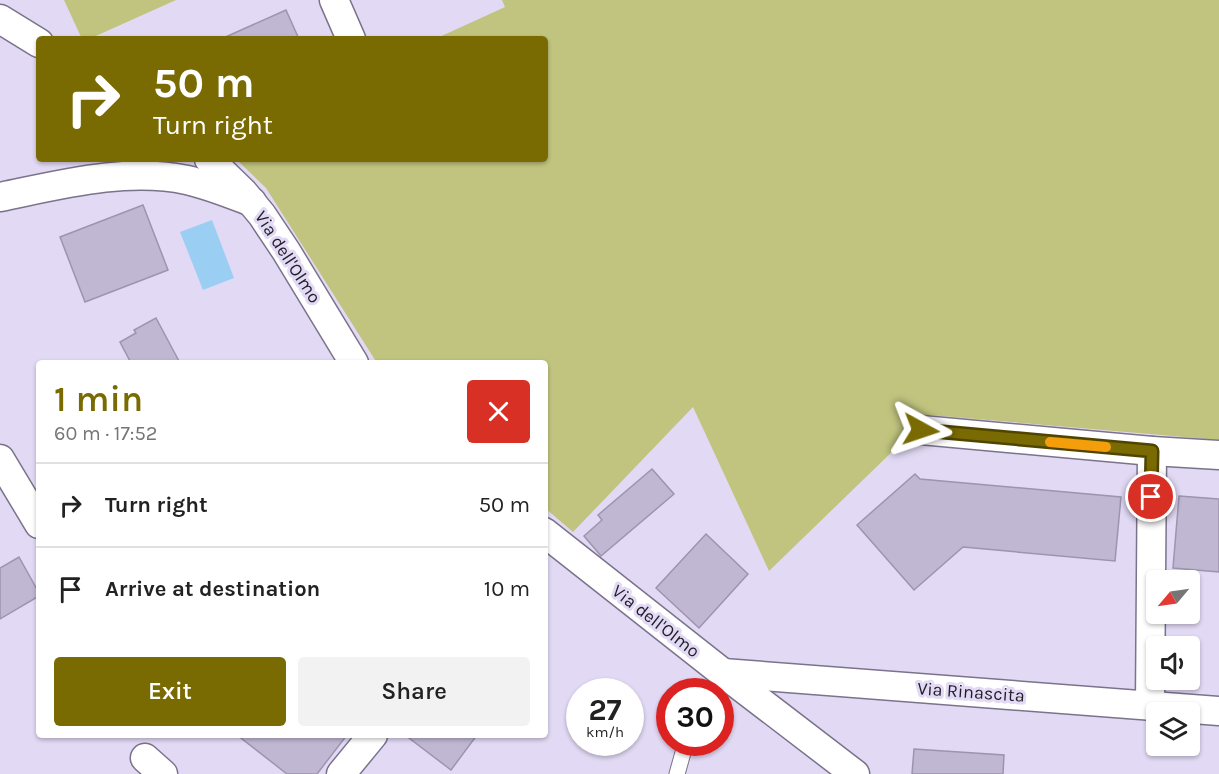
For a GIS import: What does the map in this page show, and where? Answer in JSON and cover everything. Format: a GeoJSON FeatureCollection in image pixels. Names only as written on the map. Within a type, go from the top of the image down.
{"type":"FeatureCollection","features":[{"type":"Feature","properties":{"kind":"street"},"geometry":{"type":"LineString","coordinates":[[334,0],[350,36]]}},
{"type":"Feature","properties":{"kind":"street"},"geometry":{"type":"LineString","coordinates":[[0,19],[36,41]]}},
{"type":"Feature","properties":{"kind":"street","name":"Via dell'Olmo"},"geometry":{"type":"LineString","coordinates":[[213,162],[252,202],[286,251],[352,360]]}},
{"type":"Feature","properties":{"kind":"street"},"geometry":{"type":"LineString","coordinates":[[0,197],[81,181],[153,176],[186,180],[252,202]]}},
{"type":"Feature","properties":{"kind":"street"},"geometry":{"type":"LineString","coordinates":[[921,430],[1219,455]]}},
{"type":"Feature","properties":{"kind":"street"},"geometry":{"type":"LineString","coordinates":[[1150,702],[1152,451]]}},
{"type":"Feature","properties":{"kind":"street"},"geometry":{"type":"LineString","coordinates":[[0,459],[36,519]]}},
{"type":"Feature","properties":{"kind":"street","name":"Via dell'Olmo"},"geometry":{"type":"LineString","coordinates":[[548,535],[713,678]]}},
{"type":"Feature","properties":{"kind":"street","name":"Via Rinascita"},"geometry":{"type":"LineString","coordinates":[[734,683],[1146,706]]}},
{"type":"Feature","properties":{"kind":"street","name":"Via dell'Olmo"},"geometry":{"type":"LineString","coordinates":[[734,693],[855,774]]}},
{"type":"Feature","properties":{"kind":"street","name":"Via Rinascita"},"geometry":{"type":"LineString","coordinates":[[1200,710],[1219,711]]}},
{"type":"Feature","properties":{"kind":"street"},"geometry":{"type":"LineString","coordinates":[[341,774],[371,738]]}},
{"type":"Feature","properties":{"kind":"lane"},"geometry":{"type":"LineString","coordinates":[[677,774],[682,756]]}},
{"type":"Feature","properties":{"kind":"green space"},"geometry":{"type":"Polygon","coordinates":[[[64,0],[176,0],[96,36],[81,36],[64,0]]]}},
{"type":"Feature","properties":{"kind":"green space"},"geometry":{"type":"Polygon","coordinates":[[[502,0],[1219,0],[1219,440],[930,415],[769,571],[693,407],[573,532],[548,511],[548,360],[375,360],[266,188],[239,162],[548,162],[548,36],[442,36],[505,7],[502,0]]]}},
{"type":"Feature","properties":{"kind":"water"},"geometry":{"type":"Polygon","coordinates":[[[212,220],[234,278],[203,290],[180,232],[212,220]]]}},
{"type":"Feature","properties":{"kind":"building"},"geometry":{"type":"Polygon","coordinates":[[[286,10],[298,36],[228,36],[286,10]]]}},
{"type":"Feature","properties":{"kind":"building"},"geometry":{"type":"Polygon","coordinates":[[[143,205],[168,270],[85,302],[60,237],[143,205]]]}},
{"type":"Feature","properties":{"kind":"building"},"geometry":{"type":"Polygon","coordinates":[[[156,318],[178,360],[129,360],[120,342],[136,333],[134,330],[156,318]]]}},
{"type":"Feature","properties":{"kind":"building"},"geometry":{"type":"Polygon","coordinates":[[[652,469],[674,494],[601,556],[584,536],[602,520],[598,515],[652,469]]]}},
{"type":"Feature","properties":{"kind":"building"},"geometry":{"type":"Polygon","coordinates":[[[915,474],[920,479],[1121,497],[1115,561],[963,547],[914,590],[857,525],[915,474]]]}},
{"type":"Feature","properties":{"kind":"building"},"geometry":{"type":"Polygon","coordinates":[[[1179,496],[1219,499],[1219,572],[1173,568],[1179,496]]]}},
{"type":"Feature","properties":{"kind":"building"},"geometry":{"type":"Polygon","coordinates":[[[706,534],[748,574],[699,628],[656,588],[706,534]]]}},
{"type":"Feature","properties":{"kind":"building"},"geometry":{"type":"Polygon","coordinates":[[[19,557],[36,588],[36,598],[0,619],[0,568],[19,557]]]}},
{"type":"Feature","properties":{"kind":"building"},"geometry":{"type":"Polygon","coordinates":[[[241,738],[345,738],[317,774],[287,774],[241,738]]]}},
{"type":"Feature","properties":{"kind":"building"},"geometry":{"type":"Polygon","coordinates":[[[409,738],[475,738],[451,770],[409,738]]]}},
{"type":"Feature","properties":{"kind":"building"},"geometry":{"type":"Polygon","coordinates":[[[914,749],[1004,755],[1003,774],[912,774],[914,749]]]}},
{"type":"Feature","properties":{"kind":"slow traffic"},"geometry":{"type":"LineString","coordinates":[[1050,442],[1106,447]]}},
{"type":"Feature","properties":{"kind":"route"},"geometry":{"type":"LineString","coordinates":[[921,430],[1152,451],[1151,497]]}}]}
